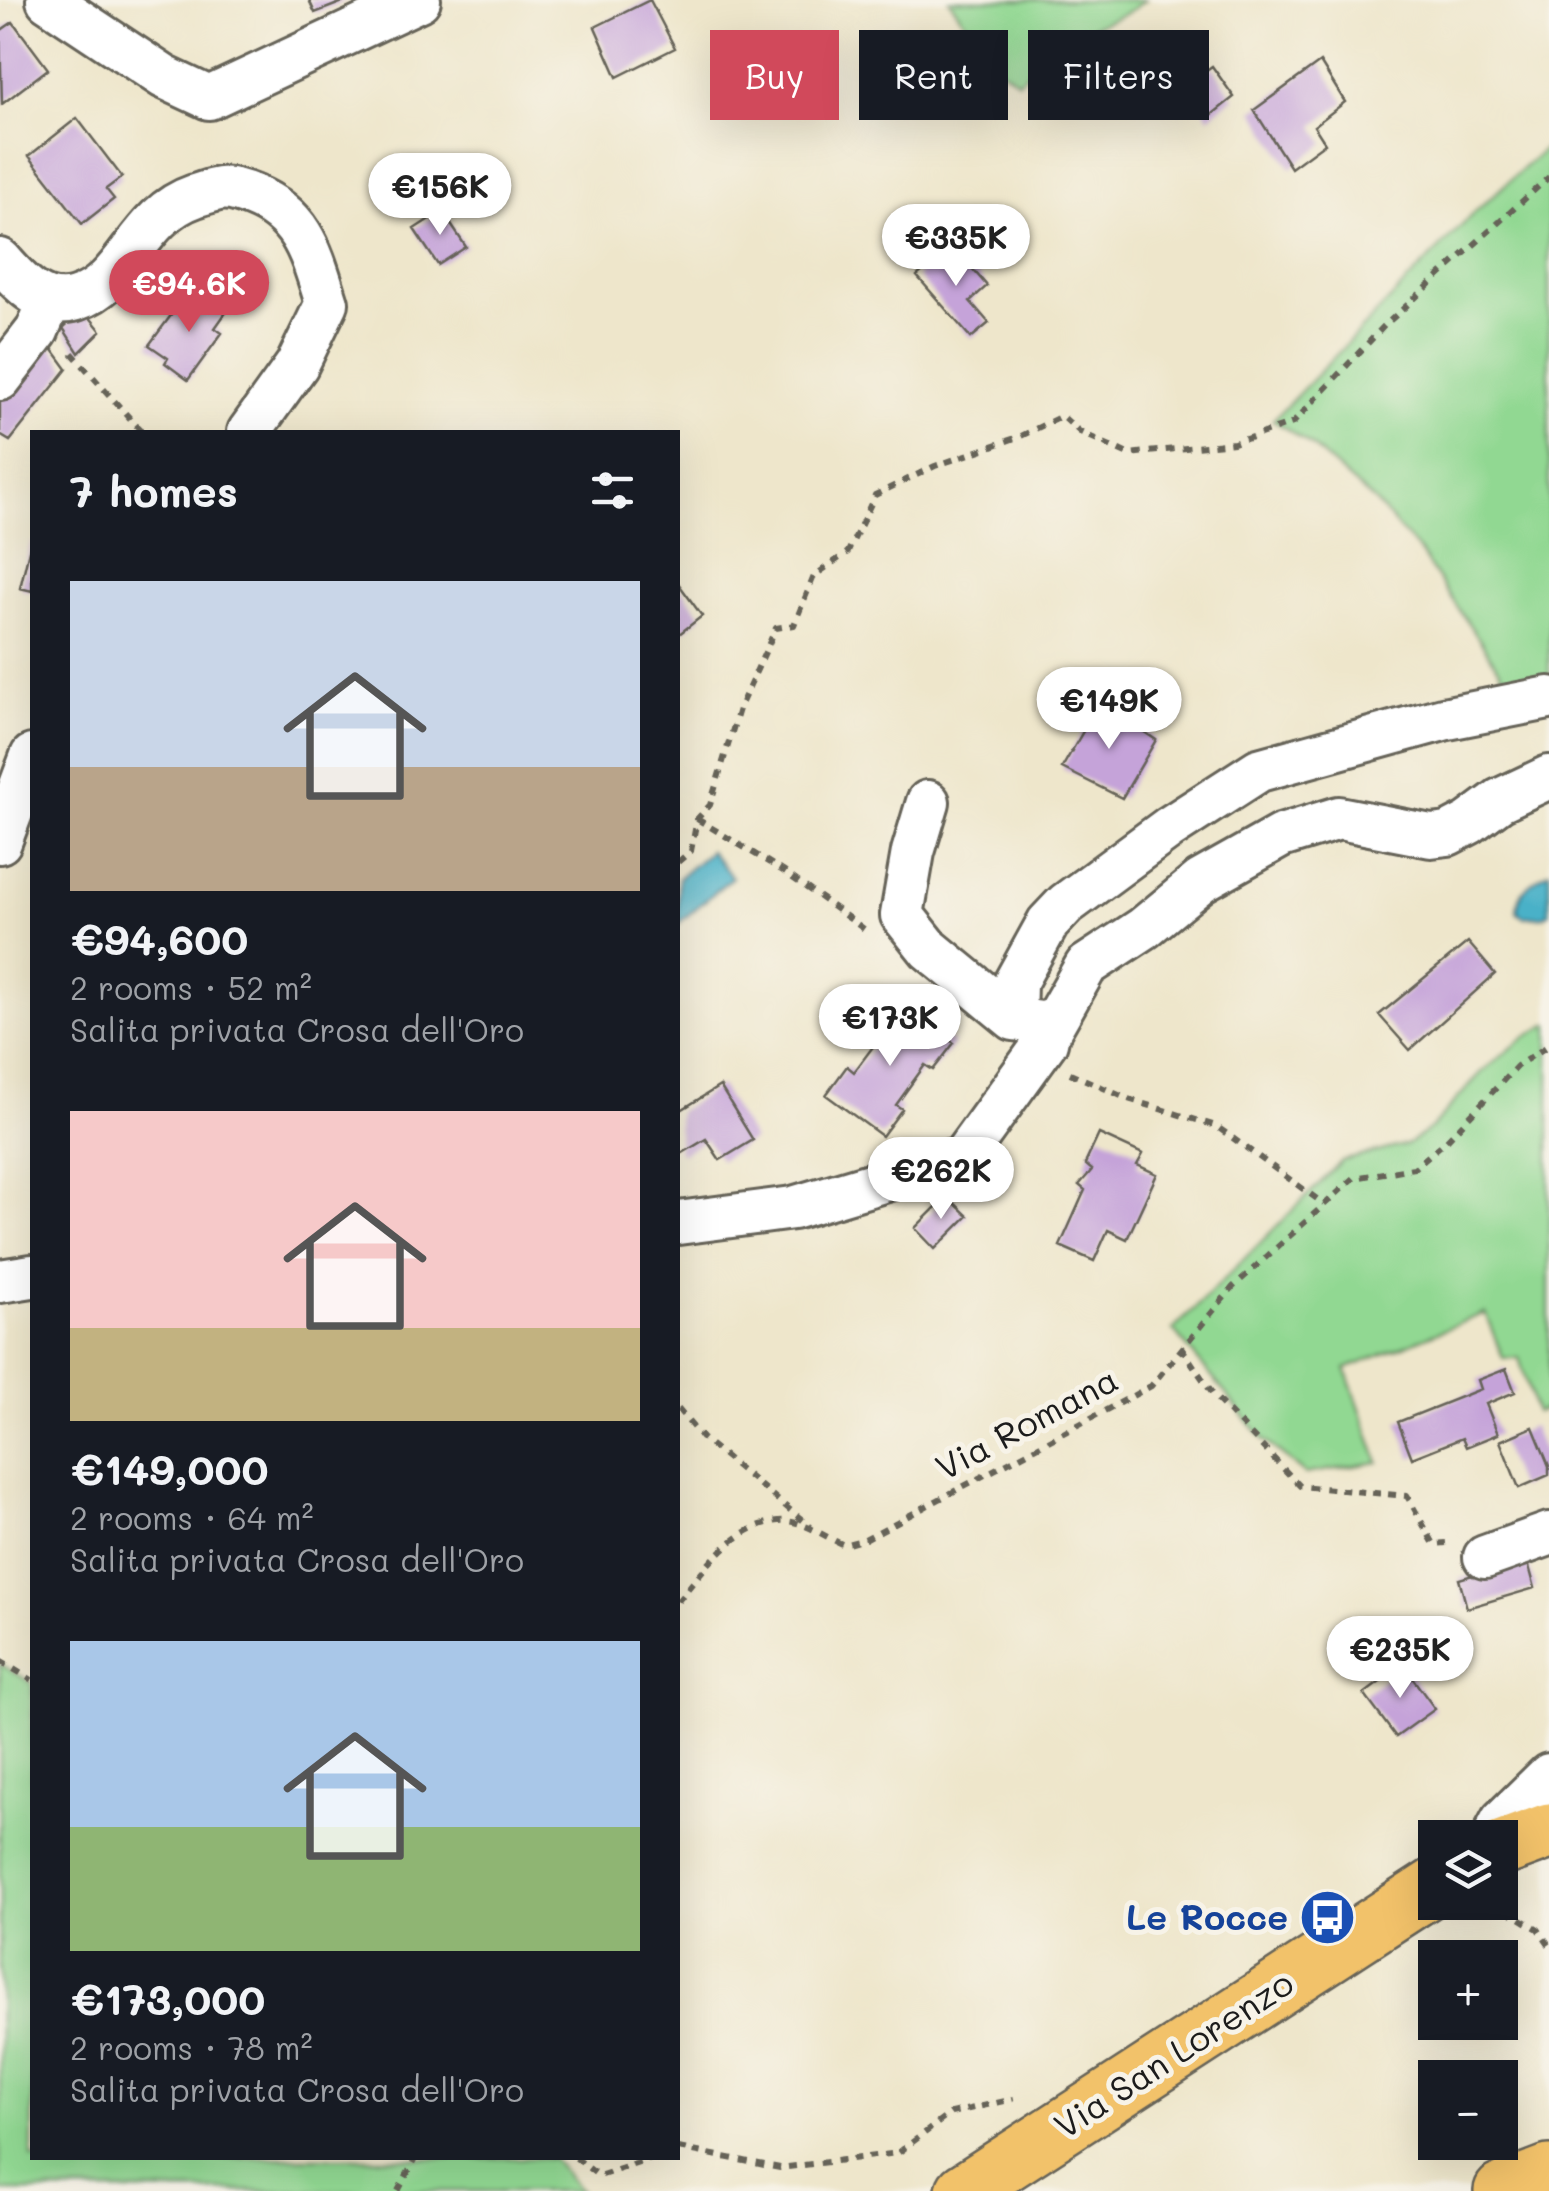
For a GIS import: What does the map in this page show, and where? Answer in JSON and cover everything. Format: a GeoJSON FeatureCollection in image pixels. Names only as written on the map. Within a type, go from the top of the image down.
{"type":"FeatureCollection","features":[{"type":"Feature","properties":{"kind":"main road"},"geometry":{"type":"LineString","coordinates":[[1518,1842],[1549,1831]]}},
{"type":"Feature","properties":{"kind":"main road","name":"Via San Lorenzo"},"geometry":{"type":"LineString","coordinates":[[964,2191],[1418,1897]]}},
{"type":"Feature","properties":{"kind":"main road"},"geometry":{"type":"LineString","coordinates":[[1502,2191],[1549,2174]]}},
{"type":"Feature","properties":{"kind":"street"},"geometry":{"type":"LineString","coordinates":[[48,0],[164,77],[209,98],[419,0]]}},
{"type":"Feature","properties":{"kind":"street"},"geometry":{"type":"LineString","coordinates":[[46,309],[76,300],[115,276],[141,235],[175,202],[226,186],[273,204],[308,240],[327,304],[297,365],[250,430]]}},
{"type":"Feature","properties":{"kind":"street"},"geometry":{"type":"LineString","coordinates":[[0,260],[46,309]]}},
{"type":"Feature","properties":{"kind":"street"},"geometry":{"type":"LineString","coordinates":[[0,380],[37,331],[46,309]]}},
{"type":"Feature","properties":{"kind":"street"},"geometry":{"type":"LineString","coordinates":[[1032,1036],[1016,982],[1048,923],[1066,904],[1169,828],[1259,770],[1443,718],[1549,698]]}},
{"type":"Feature","properties":{"kind":"street"},"geometry":{"type":"LineString","coordinates":[[0,842],[30,761]]}},
{"type":"Feature","properties":{"kind":"street"},"geometry":{"type":"LineString","coordinates":[[680,1224],[792,1208],[964,1157],[1032,1036],[1086,966],[1144,928],[1201,881],[1281,836],[1339,818],[1431,836],[1448,834],[1500,800],[1549,777]]}},
{"type":"Feature","properties":{"kind":"street"},"geometry":{"type":"LineString","coordinates":[[928,802],[913,852],[902,915],[930,949],[1032,1036]]}},
{"type":"Feature","properties":{"kind":"street"},"geometry":{"type":"LineString","coordinates":[[0,1281],[30,1276]]}},
{"type":"Feature","properties":{"kind":"street"},"geometry":{"type":"LineString","coordinates":[[1485,1557],[1549,1534]]}},
{"type":"Feature","properties":{"kind":"street"},"geometry":{"type":"LineString","coordinates":[[1503,1820],[1549,1775]]}},
{"type":"Feature","properties":{"kind":"path"},"geometry":{"type":"LineString","coordinates":[[680,860],[691,851],[697,819],[710,805],[728,740],[770,638],[776,628],[794,625],[814,576],[848,552],[875,496],[935,466],[1021,436],[1062,416],[1080,432],[1128,454],[1234,443],[1294,422],[1384,326],[1549,177]]}},
{"type":"Feature","properties":{"kind":"path"},"geometry":{"type":"LineString","coordinates":[[46,309],[140,430]]}},
{"type":"Feature","properties":{"kind":"path","name":"Via Romana"},"geometry":{"type":"LineString","coordinates":[[680,1599],[737,1536],[780,1520],[812,1528],[844,1545],[865,1538],[1150,1386],[1233,1287],[1354,1178],[1414,1168],[1446,1141],[1517,1066],[1549,1046]]}},
{"type":"Feature","properties":{"kind":"path"},"geometry":{"type":"LineString","coordinates":[[1181,1347],[1214,1396],[1300,1486],[1407,1496],[1434,1544],[1471,1542],[1485,1557]]}},
{"type":"Feature","properties":{"kind":"path"},"geometry":{"type":"LineString","coordinates":[[680,1411],[702,1438],[812,1528]]}},
{"type":"Feature","properties":{"kind":"path"},"geometry":{"type":"LineString","coordinates":[[0,1661],[30,1679]]}},
{"type":"Feature","properties":{"kind":"path"},"geometry":{"type":"LineString","coordinates":[[1518,1917],[1538,1929],[1549,1945]]}},
{"type":"Feature","properties":{"kind":"path"},"geometry":{"type":"LineString","coordinates":[[680,2148],[780,2168],[898,2154],[951,2113],[1031,2094]]}},
{"type":"Feature","properties":{"kind":"path"},"geometry":{"type":"LineString","coordinates":[[398,2191],[415,2160]]}},
{"type":"Feature","properties":{"kind":"path"},"geometry":{"type":"LineString","coordinates":[[579,2160],[599,2176],[648,2160]]}},
{"type":"Feature","properties":{"kind":"green space"},"geometry":{"type":"Polygon","coordinates":[[[949,0],[1145,0],[1127,13],[1084,30],[1028,30],[1028,73],[1018,81],[1008,74],[1008,30],[971,30],[949,0]]]}},
{"type":"Feature","properties":{"kind":"green space"},"geometry":{"type":"Polygon","coordinates":[[[1549,145],[1549,684],[1510,685],[1420,552],[1374,501],[1312,446],[1273,420],[1477,210],[1549,145]]]}},
{"type":"Feature","properties":{"kind":"green space"},"geometry":{"type":"Polygon","coordinates":[[[1549,1024],[1549,1408],[1536,1413],[1519,1358],[1503,1358],[1485,1313],[1346,1369],[1379,1462],[1305,1474],[1264,1440],[1173,1330],[1342,1161],[1408,1144],[1431,1128],[1482,1072],[1525,1037],[1549,1024]]]}},
{"type":"Feature","properties":{"kind":"green space"},"geometry":{"type":"Polygon","coordinates":[[[0,1664],[30,1682],[30,2160],[554,2160],[580,2191],[0,2191],[0,1664]]]}},
{"type":"Feature","properties":{"kind":"water"},"geometry":{"type":"Polygon","coordinates":[[[710,851],[732,877],[680,922],[680,876],[710,851]]]}},
{"type":"Feature","properties":{"kind":"water"},"geometry":{"type":"Polygon","coordinates":[[[1549,871],[1549,913],[1523,917],[1517,911],[1523,892],[1549,871]]]}},
{"type":"Feature","properties":{"kind":"building"},"geometry":{"type":"Polygon","coordinates":[[[309,0],[348,0],[315,13],[309,0]]]}},
{"type":"Feature","properties":{"kind":"building"},"geometry":{"type":"Polygon","coordinates":[[[650,0],[675,48],[617,77],[595,27],[650,0]]]}},
{"type":"Feature","properties":{"kind":"building"},"geometry":{"type":"Polygon","coordinates":[[[13,22],[48,69],[2,104],[0,31],[13,22]]]}},
{"type":"Feature","properties":{"kind":"building"},"geometry":{"type":"Polygon","coordinates":[[[1320,62],[1345,102],[1314,126],[1325,143],[1291,168],[1254,110],[1320,62]]]}},
{"type":"Feature","properties":{"kind":"building"},"geometry":{"type":"Polygon","coordinates":[[[1212,66],[1234,97],[1209,117],[1212,66]]]}},
{"type":"Feature","properties":{"kind":"building"},"geometry":{"type":"Polygon","coordinates":[[[77,118],[122,177],[106,189],[114,199],[82,224],[29,156],[77,118]]]}},
{"type":"Feature","properties":{"kind":"building"},"geometry":{"type":"Polygon","coordinates":[[[442,211],[466,247],[438,265],[414,229],[442,211]]]}},
{"type":"Feature","properties":{"kind":"building"},"geometry":{"type":"Polygon","coordinates":[[[952,245],[987,286],[970,301],[989,323],[971,338],[917,276],[952,245]]]}},
{"type":"Feature","properties":{"kind":"building"},"geometry":{"type":"Polygon","coordinates":[[[201,293],[227,311],[215,328],[222,333],[188,380],[165,363],[168,358],[149,345],[181,302],[190,308],[201,293]]]}},
{"type":"Feature","properties":{"kind":"building"},"geometry":{"type":"Polygon","coordinates":[[[83,309],[101,331],[79,353],[63,328],[83,309]]]}},
{"type":"Feature","properties":{"kind":"building"},"geometry":{"type":"Polygon","coordinates":[[[48,343],[67,369],[10,441],[0,435],[0,399],[48,343]]]}},
{"type":"Feature","properties":{"kind":"building"},"geometry":{"type":"Polygon","coordinates":[[[30,546],[30,590],[20,588],[30,546]]]}},
{"type":"Feature","properties":{"kind":"building"},"geometry":{"type":"Polygon","coordinates":[[[680,586],[702,616],[680,633],[680,586]]]}},
{"type":"Feature","properties":{"kind":"building"},"geometry":{"type":"Polygon","coordinates":[[[1100,702],[1156,740],[1122,798],[1062,768],[1100,702]]]}},
{"type":"Feature","properties":{"kind":"building"},"geometry":{"type":"Polygon","coordinates":[[[1468,942],[1495,974],[1410,1050],[1379,1015],[1468,942]]]}},
{"type":"Feature","properties":{"kind":"building"},"geometry":{"type":"Polygon","coordinates":[[[898,1002],[954,1043],[933,1070],[925,1065],[896,1105],[902,1109],[882,1136],[826,1095],[847,1066],[854,1072],[884,1032],[879,1028],[898,1002]]]}},
{"type":"Feature","properties":{"kind":"building"},"geometry":{"type":"Polygon","coordinates":[[[720,1086],[753,1140],[720,1160],[706,1139],[681,1154],[680,1111],[720,1086]]]}},
{"type":"Feature","properties":{"kind":"building"},"geometry":{"type":"Polygon","coordinates":[[[1099,1134],[1143,1154],[1137,1165],[1157,1174],[1127,1239],[1108,1230],[1094,1261],[1060,1246],[1085,1190],[1079,1185],[1092,1170],[1085,1164],[1099,1134]]]}},
{"type":"Feature","properties":{"kind":"building"},"geometry":{"type":"Polygon","coordinates":[[[947,1196],[968,1216],[935,1249],[915,1228],[947,1196]]]}},
{"type":"Feature","properties":{"kind":"building"},"geometry":{"type":"Polygon","coordinates":[[[1506,1369],[1515,1392],[1486,1404],[1498,1434],[1466,1447],[1462,1438],[1412,1458],[1398,1422],[1481,1389],[1478,1380],[1506,1369]]]}},
{"type":"Feature","properties":{"kind":"building"},"geometry":{"type":"Polygon","coordinates":[[[1533,1427],[1549,1475],[1519,1488],[1500,1441],[1533,1427]]]}},
{"type":"Feature","properties":{"kind":"building"},"geometry":{"type":"Polygon","coordinates":[[[1527,1559],[1535,1588],[1467,1608],[1459,1579],[1527,1559]]]}},
{"type":"Feature","properties":{"kind":"building"},"geometry":{"type":"Polygon","coordinates":[[[1403,1665],[1435,1709],[1396,1737],[1364,1694],[1403,1665]]]}},
{"type":"Feature","properties":{"kind":"place","name":"Le Rocce"},"geometry":{"type":"Point","coordinates":[1327,1918]}}]}
